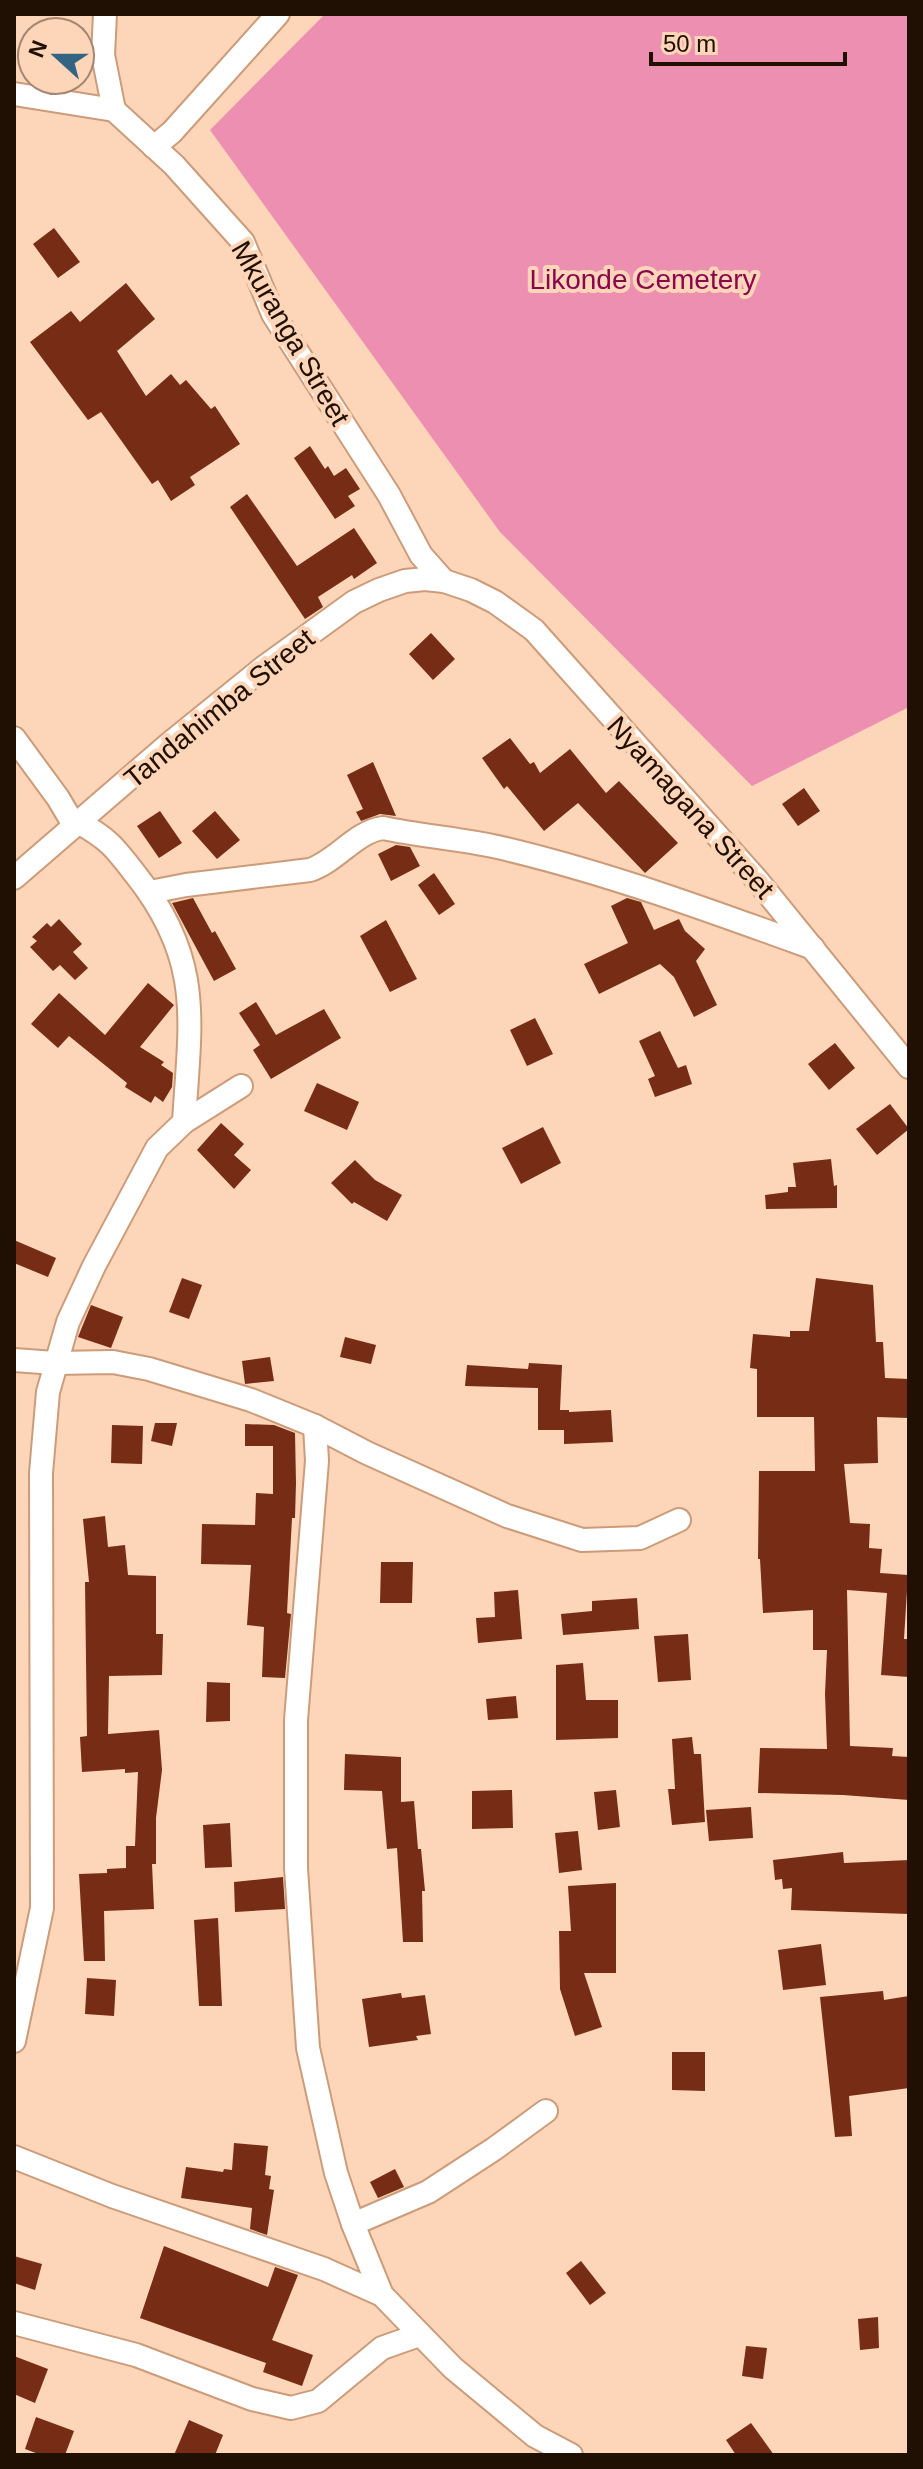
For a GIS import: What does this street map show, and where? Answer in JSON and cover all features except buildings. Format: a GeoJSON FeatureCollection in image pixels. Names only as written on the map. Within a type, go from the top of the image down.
{"type":"FeatureCollection","features":[{"type":"Feature","properties":{"kind":"street"},"geometry":{"type":"LineString","coordinates":[[14,94],[114,110],[103,55],[105,14]]}},
{"type":"Feature","properties":{"kind":"street"},"geometry":{"type":"LineString","coordinates":[[154,147],[178,125],[278,14]]}},
{"type":"Feature","properties":{"kind":"street","name":"Mkuranga Street"},"geometry":{"type":"LineString","coordinates":[[114,110],[154,147],[243,242],[273,314],[389,495],[421,555],[444,581]]}},
{"type":"Feature","properties":{"kind":"street","name":"Tandahimba Street"},"geometry":{"type":"LineString","coordinates":[[14,878],[263,668],[354,602],[405,581],[444,581]]}},
{"type":"Feature","properties":{"kind":"street","name":"Nyamagana Street"},"geometry":{"type":"LineString","coordinates":[[444,581],[495,602],[534,630],[757,880],[909,1067]]}},
{"type":"Feature","properties":{"kind":"street"},"geometry":{"type":"LineString","coordinates":[[14,738],[76,824],[121,852],[170,924],[182,957],[191,1032],[184,1122]]}},
{"type":"Feature","properties":{"kind":"street"},"geometry":{"type":"LineString","coordinates":[[150,892],[310,870],[323,866],[372,830],[383,828],[506,849],[564,864],[732,918],[814,949]]}},
{"type":"Feature","properties":{"kind":"street"},"geometry":{"type":"LineString","coordinates":[[14,2041],[42,1908],[41,1473],[43,1428],[55,1363],[68,1322],[157,1148],[184,1122],[241,1086]]}},
{"type":"Feature","properties":{"kind":"street"},"geometry":{"type":"LineString","coordinates":[[14,1360],[113,1362],[149,1369],[251,1400],[315,1426],[507,1516],[582,1540],[640,1538],[679,1520]]}},
{"type":"Feature","properties":{"kind":"street"},"geometry":{"type":"LineString","coordinates":[[315,1426],[317,1461],[296,1720],[296,1868],[308,2048],[329,2145],[353,2224],[382,2295],[453,2368],[530,2432],[571,2455]]}},
{"type":"Feature","properties":{"kind":"street"},"geometry":{"type":"LineString","coordinates":[[353,2224],[428,2192],[546,2111]]}},
{"type":"Feature","properties":{"kind":"street"},"geometry":{"type":"LineString","coordinates":[[14,2157],[136,2204],[324,2269],[382,2295]]}},
{"type":"Feature","properties":{"kind":"street"},"geometry":{"type":"LineString","coordinates":[[14,2323],[136,2355],[252,2399],[291,2408],[318,2401],[382,2348],[419,2335]]}},
{"type":"Feature","properties":{"kind":"green space","name":"Likonde Cemetery"},"geometry":{"type":"Polygon","coordinates":[[[325,14],[909,14],[909,707],[752,786],[500,532],[210,130],[325,14]]]}}]}
